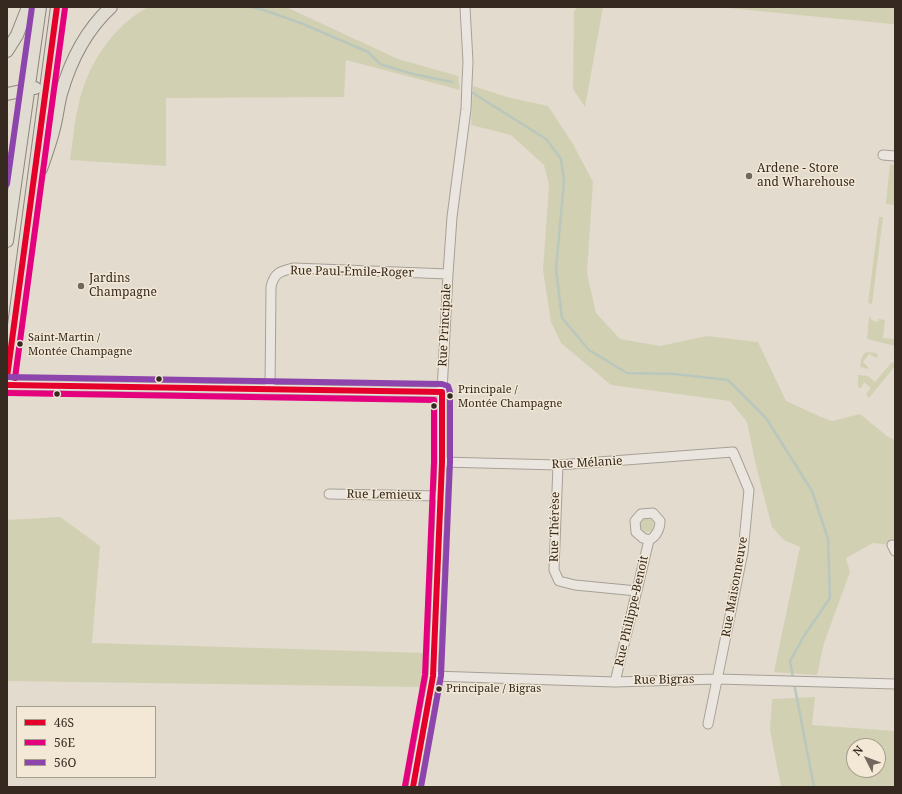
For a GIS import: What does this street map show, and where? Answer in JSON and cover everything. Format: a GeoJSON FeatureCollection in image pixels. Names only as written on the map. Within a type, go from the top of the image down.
{"type":"FeatureCollection","features":[{"type":"Feature","properties":{"kind":"main road"},"geometry":{"type":"LineString","coordinates":[[7,51],[17,35],[28,7]]}},
{"type":"Feature","properties":{"kind":"main road"},"geometry":{"type":"LineString","coordinates":[[7,241],[40,7]]}},
{"type":"Feature","properties":{"kind":"main road"},"geometry":{"type":"LineString","coordinates":[[7,377],[57,7]]}},
{"type":"Feature","properties":{"kind":"main road"},"geometry":{"type":"LineString","coordinates":[[31,200],[54,127],[68,71],[88,34],[111,7]]}},
{"type":"Feature","properties":{"kind":"main road"},"geometry":{"type":"LineString","coordinates":[[7,94],[46,85]]}},
{"type":"Feature","properties":{"kind":"main road"},"geometry":{"type":"LineString","coordinates":[[7,159],[14,190]]}},
{"type":"Feature","properties":{"kind":"street","name":"Rue Principale"},"geometry":{"type":"LineString","coordinates":[[413,787],[433,676],[442,462],[442,392],[448,274],[452,217],[466,96],[468,62],[465,7]]}},
{"type":"Feature","properties":{"kind":"street"},"geometry":{"type":"LineString","coordinates":[[883,154],[895,156]]}},
{"type":"Feature","properties":{"kind":"street","name":"Rue Paul-Émile-Roger"},"geometry":{"type":"LineString","coordinates":[[270,389],[271,287],[273,278],[281,271],[294,268],[448,274]]}},
{"type":"Feature","properties":{"kind":"street"},"geometry":{"type":"LineString","coordinates":[[7,385],[442,392]]}},
{"type":"Feature","properties":{"kind":"street","name":"Rue Mélanie"},"geometry":{"type":"LineString","coordinates":[[442,462],[558,466],[733,452]]}},
{"type":"Feature","properties":{"kind":"street","name":"Rue Maisonneuve"},"geometry":{"type":"LineString","coordinates":[[708,724],[743,552],[749,490],[733,452]]}},
{"type":"Feature","properties":{"kind":"street","name":"Rue Thérèse"},"geometry":{"type":"LineString","coordinates":[[558,466],[554,570],[559,581],[575,585],[637,591]]}},
{"type":"Feature","properties":{"kind":"street","name":"Rue Lemieux"},"geometry":{"type":"LineString","coordinates":[[329,494],[440,496]]}},
{"type":"Feature","properties":{"kind":"street","name":"Rue Philippe-Benoit"},"geometry":{"type":"LineString","coordinates":[[615,682],[649,540]]}},
{"type":"Feature","properties":{"kind":"street","name":"Rue Bigras"},"geometry":{"type":"LineString","coordinates":[[433,676],[615,682],[717,679],[895,684]]}},
{"type":"Feature","properties":{"kind":"shaded area"},"geometry":{"type":"Polygon","coordinates":[[[148,7],[286,7],[398,59],[458,76],[460,90],[346,60],[344,97],[166,98],[166,166],[70,160],[77,110],[83,88],[95,61],[103,48],[123,25],[148,7]]]}},
{"type":"Feature","properties":{"kind":"shaded area"},"geometry":{"type":"Polygon","coordinates":[[[577,7],[603,7],[585,107],[573,89],[574,12],[577,7]]]}},
{"type":"Feature","properties":{"kind":"shaded area"},"geometry":{"type":"Polygon","coordinates":[[[717,7],[895,7],[895,25],[892,24],[717,7]]]}},
{"type":"Feature","properties":{"kind":"shaded area"},"geometry":{"type":"Polygon","coordinates":[[[473,86],[507,97],[548,106],[573,144],[593,182],[587,273],[596,313],[620,339],[660,346],[707,336],[758,342],[786,401],[832,421],[860,414],[888,437],[895,440],[895,543],[892,545],[873,543],[846,558],[850,572],[824,643],[817,675],[774,672],[800,547],[784,540],[772,527],[756,466],[747,422],[730,401],[611,385],[561,343],[551,322],[543,270],[549,185],[544,165],[511,135],[471,125],[473,86]]]}},
{"type":"Feature","properties":{"kind":"shaded area"},"geometry":{"type":"Polygon","coordinates":[[[890,164],[895,165],[894,205],[886,204],[890,164]]]}},
{"type":"Feature","properties":{"kind":"shaded area"},"geometry":{"type":"Polygon","coordinates":[[[879,217],[883,217],[872,304],[868,303],[879,217]]]}},
{"type":"Feature","properties":{"kind":"shaded area"},"geometry":{"type":"Polygon","coordinates":[[[869,317],[871,317],[871,320],[878,322],[878,319],[885,320],[883,338],[895,339],[895,346],[867,339],[869,317]]]}},
{"type":"Feature","properties":{"kind":"shaded area"},"geometry":{"type":"Polygon","coordinates":[[[866,352],[876,353],[878,355],[876,358],[869,354],[863,362],[868,369],[860,367],[862,357],[866,352]]]}},
{"type":"Feature","properties":{"kind":"shaded area"},"geometry":{"type":"Polygon","coordinates":[[[892,362],[895,366],[869,398],[866,394],[871,388],[864,382],[861,388],[858,387],[858,375],[868,376],[875,382],[892,362]]]}},
{"type":"Feature","properties":{"kind":"shaded area"},"geometry":{"type":"Polygon","coordinates":[[[60,517],[100,546],[92,643],[427,653],[423,687],[7,681],[7,520],[60,517]]]}},
{"type":"Feature","properties":{"kind":"shaded area"},"geometry":{"type":"Polygon","coordinates":[[[647,518],[652,520],[654,525],[652,530],[647,532],[642,530],[640,525],[642,520],[647,518]]]}},
{"type":"Feature","properties":{"kind":"shaded area"},"geometry":{"type":"Polygon","coordinates":[[[815,697],[812,725],[895,731],[895,787],[781,787],[770,730],[772,699],[815,697]]]}},
{"type":"Feature","properties":{"kind":"waterway"},"geometry":{"type":"LineString","coordinates":[[251,7],[303,24],[368,52],[380,64],[413,74],[452,82]]}},
{"type":"Feature","properties":{"kind":"waterway"},"geometry":{"type":"LineString","coordinates":[[473,93],[546,139],[561,159],[564,181],[556,269],[562,318],[589,350],[627,373],[674,374],[728,380],[766,418],[812,491],[828,539],[830,598],[804,636],[790,661],[793,678]]}},
{"type":"Feature","properties":{"kind":"waterway"},"geometry":{"type":"LineString","coordinates":[[794,683],[814,787]]}},
{"type":"Feature","properties":{"kind":"transit line","name":"56O"},"geometry":{"type":"LineString","coordinates":[[7,184],[32,7]]}},
{"type":"Feature","properties":{"kind":"transit line","name":"46S"},"geometry":{"type":"LineString","coordinates":[[7,377],[57,7]]}},
{"type":"Feature","properties":{"kind":"transit line","name":"56E"},"geometry":{"type":"LineString","coordinates":[[15,378],[65,8]]}},
{"type":"Feature","properties":{"kind":"transit line","name":"56O"},"geometry":{"type":"LineString","coordinates":[[7,377],[442,384],[448,386],[450,392],[450,462],[441,676],[421,787]]}},
{"type":"Feature","properties":{"kind":"transit line","name":"46S"},"geometry":{"type":"LineString","coordinates":[[7,385],[442,392],[442,462],[433,676],[413,787]]}},
{"type":"Feature","properties":{"kind":"transit line","name":"56E"},"geometry":{"type":"LineString","coordinates":[[7,393],[434,400],[434,462],[425,675],[405,786]]}},
{"type":"Feature","properties":{"kind":"place","name":"Ardene - Store and Wharehouse"},"geometry":{"type":"Point","coordinates":[749,176]}},
{"type":"Feature","properties":{"kind":"place","name":"Jardins Champagne"},"geometry":{"type":"Point","coordinates":[81,286]}},
{"type":"Feature","properties":{"kind":"place","name":"Saint-Martin / Montée Champagne"},"geometry":{"type":"Point","coordinates":[20,344]}},
{"type":"Feature","properties":{"kind":"place","name":"Principale / Montée Champagne"},"geometry":{"type":"Point","coordinates":[450,396]}},
{"type":"Feature","properties":{"kind":"place","name":"Principale / Bigras"},"geometry":{"type":"Point","coordinates":[439,689]}}]}
